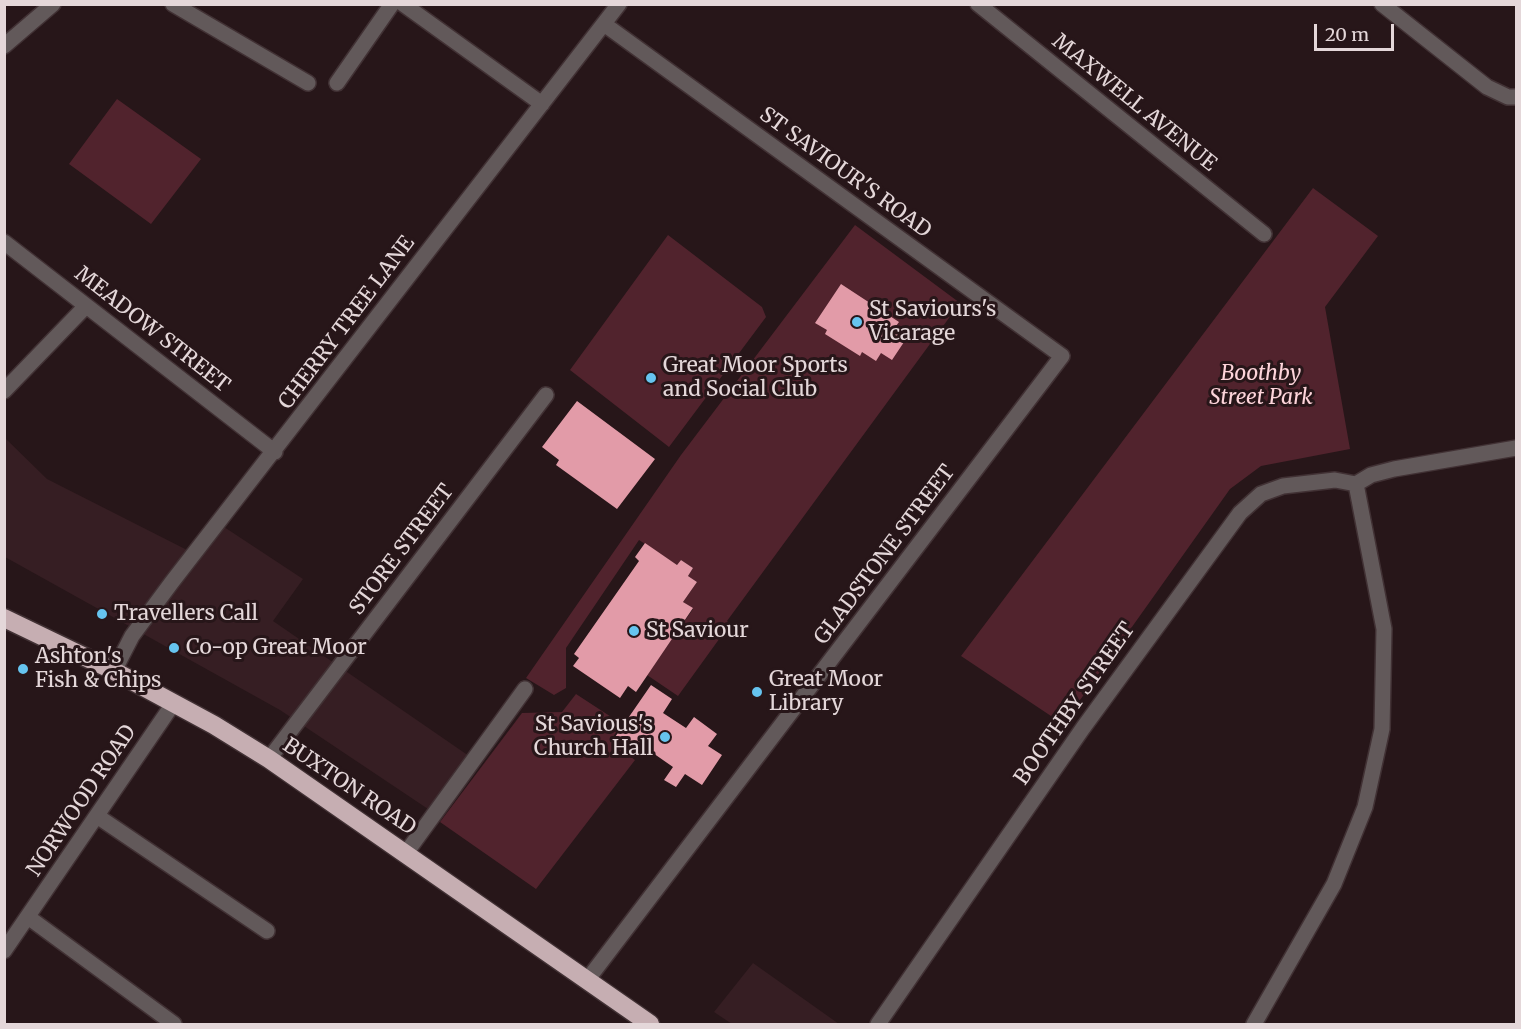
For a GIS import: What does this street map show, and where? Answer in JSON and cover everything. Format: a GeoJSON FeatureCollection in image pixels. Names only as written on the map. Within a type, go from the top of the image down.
{"type":"FeatureCollection","features":[{"type":"Feature","properties":{"kind":"highway","name":"BUXTON ROAD"},"geometry":{"type":"LineString","coordinates":[[4,618],[114,671],[269,759],[650,1024]]}},
{"type":"Feature","properties":{"kind":"street"},"geometry":{"type":"LineString","coordinates":[[4,46],[53,4]]}},
{"type":"Feature","properties":{"kind":"street"},"geometry":{"type":"LineString","coordinates":[[173,4],[308,83]]}},
{"type":"Feature","properties":{"kind":"street"},"geometry":{"type":"LineString","coordinates":[[337,83],[392,4]]}},
{"type":"Feature","properties":{"kind":"street"},"geometry":{"type":"LineString","coordinates":[[403,4],[542,104]]}},
{"type":"Feature","properties":{"kind":"street","name":"CHERRY TREE LANE"},"geometry":{"type":"LineString","coordinates":[[114,671],[132,636],[619,4]]}},
{"type":"Feature","properties":{"kind":"street","name":"MAXWELL AVENUE"},"geometry":{"type":"LineString","coordinates":[[978,4],[1264,234]]}},
{"type":"Feature","properties":{"kind":"street"},"geometry":{"type":"LineString","coordinates":[[1382,4],[1487,87],[1508,97],[1516,98]]}},
{"type":"Feature","properties":{"kind":"street","name":"ST SAVIOUR'S ROAD"},"geometry":{"type":"LineString","coordinates":[[604,24],[1062,356]]}},
{"type":"Feature","properties":{"kind":"street","name":"MEADOW STREET"},"geometry":{"type":"LineString","coordinates":[[4,242],[275,452]]}},
{"type":"Feature","properties":{"kind":"street"},"geometry":{"type":"LineString","coordinates":[[4,391],[86,306]]}},
{"type":"Feature","properties":{"kind":"street","name":"GLADSTONE STREET"},"geometry":{"type":"LineString","coordinates":[[588,979],[1062,356]]}},
{"type":"Feature","properties":{"kind":"street","name":"STORE STREET"},"geometry":{"type":"LineString","coordinates":[[269,759],[546,395]]}},
{"type":"Feature","properties":{"kind":"street"},"geometry":{"type":"LineString","coordinates":[[1254,1024],[1334,884],[1365,807],[1382,729],[1384,630],[1356,484],[1371,475],[1394,469],[1516,448]]}},
{"type":"Feature","properties":{"kind":"street","name":"BOOTHBY STREET"},"geometry":{"type":"LineString","coordinates":[[878,1024],[1083,728],[1240,513],[1261,494],[1283,486],[1335,480],[1356,484]]}},
{"type":"Feature","properties":{"kind":"street"},"geometry":{"type":"LineString","coordinates":[[406,853],[525,689]]}},
{"type":"Feature","properties":{"kind":"street","name":"NORWOOD ROAD"},"geometry":{"type":"LineString","coordinates":[[4,951],[173,704]]}},
{"type":"Feature","properties":{"kind":"street"},"geometry":{"type":"LineString","coordinates":[[97,816],[267,931]]}},
{"type":"Feature","properties":{"kind":"street"},"geometry":{"type":"LineString","coordinates":[[28,917],[174,1024]]}},
{"type":"Feature","properties":{"kind":"shaded area"},"geometry":{"type":"Polygon","coordinates":[[[4,437],[47,479],[191,552],[215,521],[303,579],[273,621],[469,756],[431,811],[280,710],[5,557],[4,437]]]}},
{"type":"Feature","properties":{"kind":"shaded area"},"geometry":{"type":"Polygon","coordinates":[[[753,963],[839,1024],[732,1024],[714,1012],[753,963]]]}},
{"type":"Feature","properties":{"kind":"green space"},"geometry":{"type":"Polygon","coordinates":[[[117,99],[201,159],[151,224],[69,164],[117,99]]]}},
{"type":"Feature","properties":{"kind":"green space","name":"Boothby Street Park"},"geometry":{"type":"Polygon","coordinates":[[[1313,188],[1378,236],[1325,307],[1350,449],[1261,466],[1230,489],[1063,724],[961,656],[1313,188]]]}},
{"type":"Feature","properties":{"kind":"green space"},"geometry":{"type":"Polygon","coordinates":[[[855,225],[960,303],[727,621],[730,624],[678,696],[647,675],[693,609],[683,602],[697,582],[688,576],[693,568],[681,560],[677,565],[639,540],[566,648],[566,688],[554,695],[526,678],[681,455],[855,225]]]}},
{"type":"Feature","properties":{"kind":"green space"},"geometry":{"type":"Polygon","coordinates":[[[668,235],[762,307],[766,317],[669,447],[570,370],[668,235]]]}},
{"type":"Feature","properties":{"kind":"green space"},"geometry":{"type":"Polygon","coordinates":[[[576,694],[622,724],[610,741],[635,760],[536,889],[440,822],[522,713],[562,712],[576,694]]]}},
{"type":"Feature","properties":{"kind":"building","name":"St Saviours's Vicarage"},"geometry":{"type":"Polygon","coordinates":[[[841,284],[899,322],[896,326],[901,329],[898,333],[906,339],[892,360],[881,353],[876,361],[862,352],[860,356],[825,334],[827,330],[815,323],[841,284]]]}},
{"type":"Feature","properties":{"kind":"building"},"geometry":{"type":"Polygon","coordinates":[[[577,401],[655,459],[617,509],[556,465],[559,460],[542,447],[577,401]]]}},
{"type":"Feature","properties":{"kind":"building","name":"St Saviour"},"geometry":{"type":"Polygon","coordinates":[[[645,543],[677,565],[681,560],[693,568],[688,576],[697,582],[683,602],[693,608],[636,692],[628,686],[620,698],[573,666],[579,658],[574,654],[639,561],[635,557],[645,543]]]}},
{"type":"Feature","properties":{"kind":"building","name":"St Savious's Church Hall"},"geometry":{"type":"Polygon","coordinates":[[[651,685],[672,699],[663,713],[686,728],[694,717],[717,734],[708,746],[722,755],[702,785],[685,774],[676,787],[664,780],[673,767],[640,744],[633,754],[613,740],[651,685]]]}},
{"type":"Feature","properties":{"kind":"place","name":"St Saviours's Vicarage"},"geometry":{"type":"Point","coordinates":[857,322]}},
{"type":"Feature","properties":{"kind":"place","name":"Great Moor Sports and Social Club"},"geometry":{"type":"Point","coordinates":[651,378]}},
{"type":"Feature","properties":{"kind":"place","name":"Travellers Call"},"geometry":{"type":"Point","coordinates":[102,614]}},
{"type":"Feature","properties":{"kind":"place","name":"St Saviour"},"geometry":{"type":"Point","coordinates":[634,631]}},
{"type":"Feature","properties":{"kind":"place","name":"Co-op Great Moor"},"geometry":{"type":"Point","coordinates":[174,648]}},
{"type":"Feature","properties":{"kind":"place","name":"Ashton's Fish & Chips"},"geometry":{"type":"Point","coordinates":[23,669]}},
{"type":"Feature","properties":{"kind":"place","name":"Great Moor Library"},"geometry":{"type":"Point","coordinates":[757,692]}},
{"type":"Feature","properties":{"kind":"place","name":"St Savious's Church Hall"},"geometry":{"type":"Point","coordinates":[665,737]}}]}
